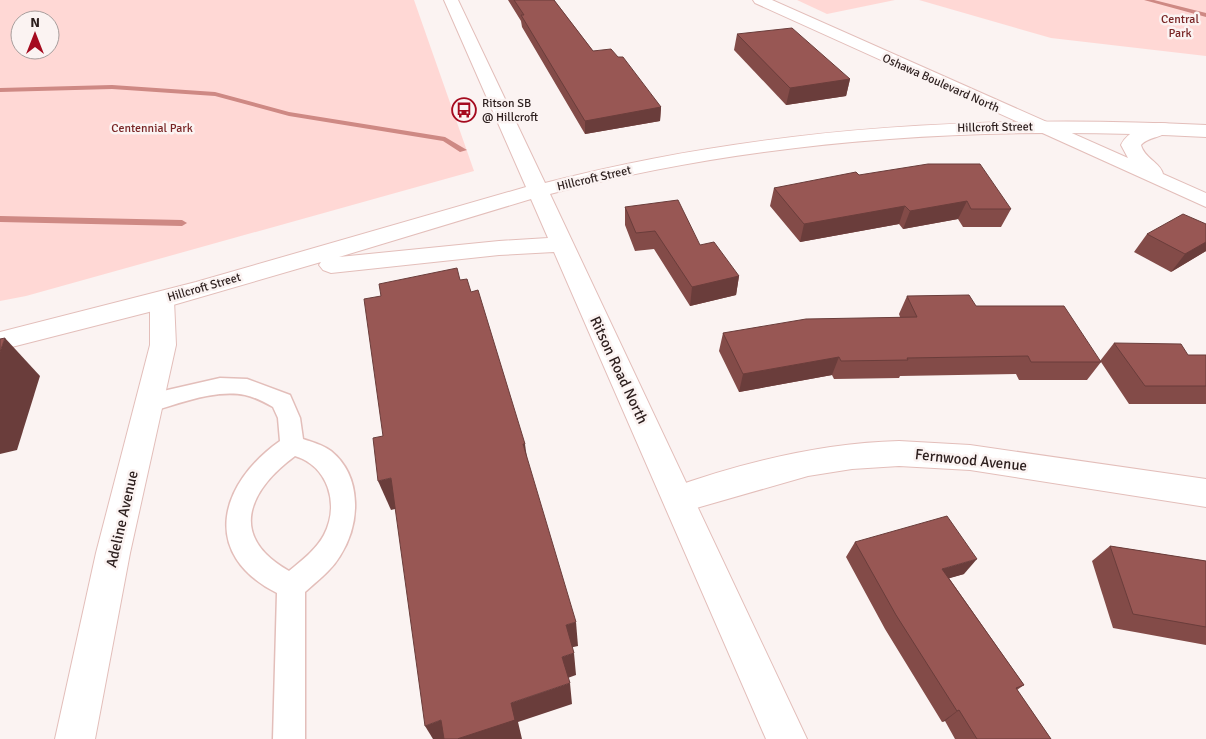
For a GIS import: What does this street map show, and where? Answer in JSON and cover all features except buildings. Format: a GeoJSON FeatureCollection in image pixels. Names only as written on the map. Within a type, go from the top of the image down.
{"type":"FeatureCollection","features":[{"type":"Feature","properties":{"kind":"street","name":"Ritson Road North"},"geometry":{"type":"LineString","coordinates":[[451,0],[561,246],[679,499],[787,739]]}},
{"type":"Feature","properties":{"kind":"street","name":"Oshawa Boulevard North"},"geometry":{"type":"LineString","coordinates":[[760,0],[1206,201]]}},
{"type":"Feature","properties":{"kind":"street","name":"Hillcroft Street"},"geometry":{"type":"LineString","coordinates":[[0,340],[162,300],[538,192],[608,174],[791,142],[910,131],[1037,126],[1162,128],[1206,131]]}},
{"type":"Feature","properties":{"kind":"street"},"geometry":{"type":"LineString","coordinates":[[1162,128],[1139,134],[1132,140],[1131,147],[1136,157],[1167,183]]}},
{"type":"Feature","properties":{"kind":"street"},"geometry":{"type":"LineString","coordinates":[[240,277],[294,268],[499,248],[561,246]]}},
{"type":"Feature","properties":{"kind":"street","name":"Adeline Avenue"},"geometry":{"type":"LineString","coordinates":[[75,739],[113,553],[163,345],[162,300]]}},
{"type":"Feature","properties":{"kind":"street","name":"Fernwood Avenue"},"geometry":{"type":"LineString","coordinates":[[679,499],[805,464],[852,456],[900,453],[948,454],[1206,493]]}},
{"type":"Feature","properties":{"kind":"lane"},"geometry":{"type":"LineString","coordinates":[[150,403],[221,387],[241,386],[256,390],[282,401],[289,418],[292,445]]}},
{"type":"Feature","properties":{"kind":"lane"},"geometry":{"type":"LineString","coordinates":[[291,586],[263,571],[251,558],[243,543],[239,525],[241,506],[247,489],[272,459],[292,445]]}},
{"type":"Feature","properties":{"kind":"lane"},"geometry":{"type":"LineString","coordinates":[[289,739],[291,586],[319,561],[334,542],[341,522],[343,502],[340,484],[335,472],[325,459],[312,451],[292,445]]}},
{"type":"Feature","properties":{"kind":"green space","name":"Centennial Park"},"geometry":{"type":"Polygon","coordinates":[[[0,0],[414,0],[474,171],[26,296],[0,301],[0,0]]]}},
{"type":"Feature","properties":{"kind":"green space"},"geometry":{"type":"Polygon","coordinates":[[[797,0],[895,0],[827,14],[797,0]]]}},
{"type":"Feature","properties":{"kind":"green space","name":"Central Park"},"geometry":{"type":"Polygon","coordinates":[[[919,0],[1206,0],[1206,56],[1051,38],[919,0]]]}},
{"type":"Feature","properties":{"kind":"waterway"},"geometry":{"type":"LineString","coordinates":[[1147,0],[1206,15]]}},
{"type":"Feature","properties":{"kind":"waterway"},"geometry":{"type":"LineString","coordinates":[[0,90],[112,87],[215,94],[289,114],[445,139],[463,150]]}},
{"type":"Feature","properties":{"kind":"waterway"},"geometry":{"type":"LineString","coordinates":[[0,219],[182,223]]}},
{"type":"Feature","properties":{"kind":"place","name":"Ritson SB @ Hillcroft"},"geometry":{"type":"Point","coordinates":[464,110]}}]}
